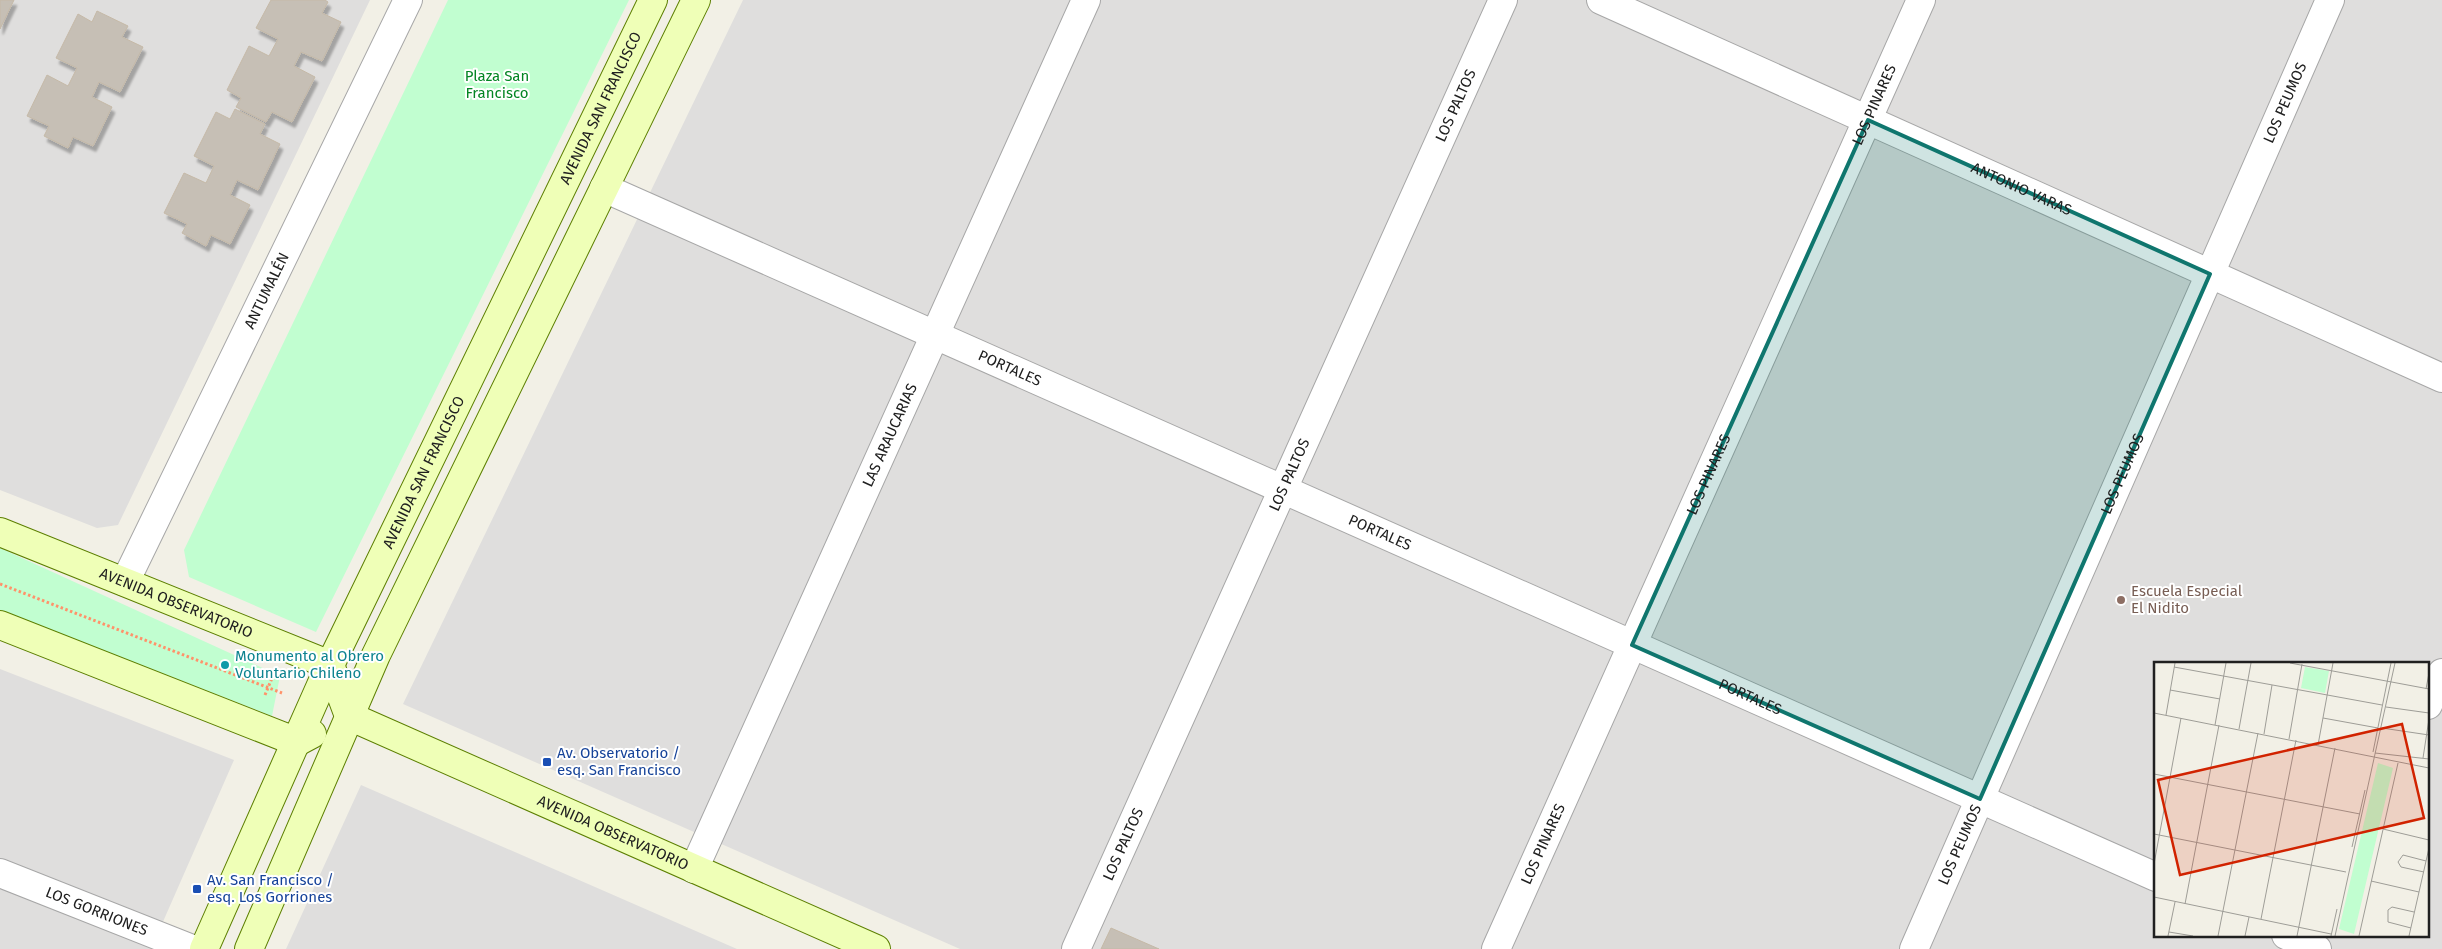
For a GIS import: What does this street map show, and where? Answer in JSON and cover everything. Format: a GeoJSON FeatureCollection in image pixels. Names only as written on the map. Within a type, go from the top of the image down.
{"type":"FeatureCollection","features":[{"type":"Feature","properties":{"kind":"main road","name":"AVENIDA SAN FRANCISCO"},"geometry":{"type":"LineString","coordinates":[[204,949],[330,665],[653,0]]}},
{"type":"Feature","properties":{"kind":"main road"},"geometry":{"type":"LineString","coordinates":[[249,949],[380,647],[696,0]]}},
{"type":"Feature","properties":{"kind":"main road","name":"AVENIDA OBSERVATORIO"},"geometry":{"type":"LineString","coordinates":[[0,532],[287,646],[330,665]]}},
{"type":"Feature","properties":{"kind":"main road"},"geometry":{"type":"LineString","coordinates":[[0,625],[252,726],[297,742],[349,716]]}},
{"type":"Feature","properties":{"kind":"main road"},"geometry":{"type":"LineString","coordinates":[[330,665],[349,716]]}},
{"type":"Feature","properties":{"kind":"main road","name":"AVENIDA OBSERVATORIO"},"geometry":{"type":"LineString","coordinates":[[349,716],[694,869],[842,942],[876,949]]}},
{"type":"Feature","properties":{"kind":"street","name":"ANTUMALÉN"},"geometry":{"type":"LineString","coordinates":[[125,582],[408,0]]}},
{"type":"Feature","properties":{"kind":"street","name":"LAS ARAUCARIAS"},"geometry":{"type":"LineString","coordinates":[[694,869],[1086,0]]}},
{"type":"Feature","properties":{"kind":"street","name":"LOS PALTOS"},"geometry":{"type":"LineString","coordinates":[[1076,949],[1503,0]]}},
{"type":"Feature","properties":{"kind":"street","name":"ANTONIO VARAS"},"geometry":{"type":"LineString","coordinates":[[1601,0],[2442,378]]}},
{"type":"Feature","properties":{"kind":"street","name":"LOS PINARES"},"geometry":{"type":"LineString","coordinates":[[1496,949],[1921,0]]}},
{"type":"Feature","properties":{"kind":"street","name":"LOS PEUMOS"},"geometry":{"type":"LineString","coordinates":[[1914,949],[2330,0]]}},
{"type":"Feature","properties":{"kind":"street","name":"PORTALES"},"geometry":{"type":"LineString","coordinates":[[604,188],[2154,876]]}},
{"type":"Feature","properties":{"kind":"street"},"geometry":{"type":"LineString","coordinates":[[2430,700],[2442,673]]}},
{"type":"Feature","properties":{"kind":"street","name":"LOS GORRIONES"},"geometry":{"type":"LineString","coordinates":[[0,873],[192,949]]}},
{"type":"Feature","properties":{"kind":"street"},"geometry":{"type":"LineString","coordinates":[[2288,936],[2317,949]]}},
{"type":"Feature","properties":{"kind":"street"},"geometry":{"type":"LineString","coordinates":[[2322,949],[2328,936]]}},
{"type":"Feature","properties":{"kind":"path"},"geometry":{"type":"LineString","coordinates":[[0,584],[313,704]]}},
{"type":"Feature","properties":{"kind":"path"},"geometry":{"type":"LineString","coordinates":[[252,726],[287,646]]}},
{"type":"Feature","properties":{"kind":"highlighted area"},"geometry":{"type":"Polygon","coordinates":[[[1868,120],[2210,274],[1980,799],[1632,645],[1868,120]]]}},
{"type":"Feature","properties":{"kind":"shaded area"},"geometry":{"type":"Polygon","coordinates":[[[0,0],[370,0],[118,525],[97,528],[0,490],[0,0]]]}},
{"type":"Feature","properties":{"kind":"shaded area"},"geometry":{"type":"Polygon","coordinates":[[[743,0],[2442,0],[2442,949],[960,949],[403,704],[743,0]]]}},
{"type":"Feature","properties":{"kind":"shaded area"},"geometry":{"type":"Polygon","coordinates":[[[0,669],[234,760],[151,949],[0,949],[0,669]]]}},
{"type":"Feature","properties":{"kind":"shaded area"},"geometry":{"type":"Polygon","coordinates":[[[361,785],[737,949],[286,949],[361,785]]]}},
{"type":"Feature","properties":{"kind":"green space","name":"Plaza San Francisco"},"geometry":{"type":"Polygon","coordinates":[[[448,0],[629,0],[316,632],[189,577],[184,550],[448,0]]]}},
{"type":"Feature","properties":{"kind":"green space"},"geometry":{"type":"Polygon","coordinates":[[[0,548],[280,676],[272,716],[0,610],[0,548]]]}},
{"type":"Feature","properties":{"kind":"building"},"geometry":{"type":"Polygon","coordinates":[[[0,0],[14,0],[0,29],[0,0]]]}},
{"type":"Feature","properties":{"kind":"building"},"geometry":{"type":"Polygon","coordinates":[[[271,0],[325,0],[328,2],[322,13],[341,22],[322,61],[301,52],[294,66],[315,77],[292,122],[272,112],[266,122],[236,107],[241,98],[227,90],[249,46],[269,56],[278,39],[256,28],[271,0]]]}},
{"type":"Feature","properties":{"kind":"building"},"geometry":{"type":"Polygon","coordinates":[[[97,11],[128,26],[122,37],[143,47],[120,92],[99,82],[92,97],[112,107],[93,146],[73,137],[68,148],[44,136],[49,126],[27,116],[47,75],[68,86],[77,68],[56,58],[78,14],[92,22],[97,11]]]}},
{"type":"Feature","properties":{"kind":"building"},"geometry":{"type":"Polygon","coordinates":[[[235,109],[265,124],[260,134],[280,144],[258,190],[237,180],[230,195],[250,205],[230,244],[211,235],[206,246],[182,233],[187,224],[164,213],[184,173],[206,183],[214,166],[194,156],[216,112],[230,119],[235,109]]]}},
{"type":"Feature","properties":{"kind":"building"},"geometry":{"type":"Polygon","coordinates":[[[1111,928],[1159,949],[1101,949],[1111,928]]]}},
{"type":"Feature","properties":{"kind":"place","name":"Escuela Especial El Nidito"},"geometry":{"type":"Point","coordinates":[2121,600]}},
{"type":"Feature","properties":{"kind":"place","name":"Monumento al Obrero Voluntario Chileno"},"geometry":{"type":"Point","coordinates":[225,665]}},
{"type":"Feature","properties":{"kind":"place","name":"Av. Observatorio / esq. San Francisco"},"geometry":{"type":"Point","coordinates":[547,762]}},
{"type":"Feature","properties":{"kind":"place","name":"Av. San Francisco / esq. Los Gorriones"},"geometry":{"type":"Point","coordinates":[197,889]}}]}
